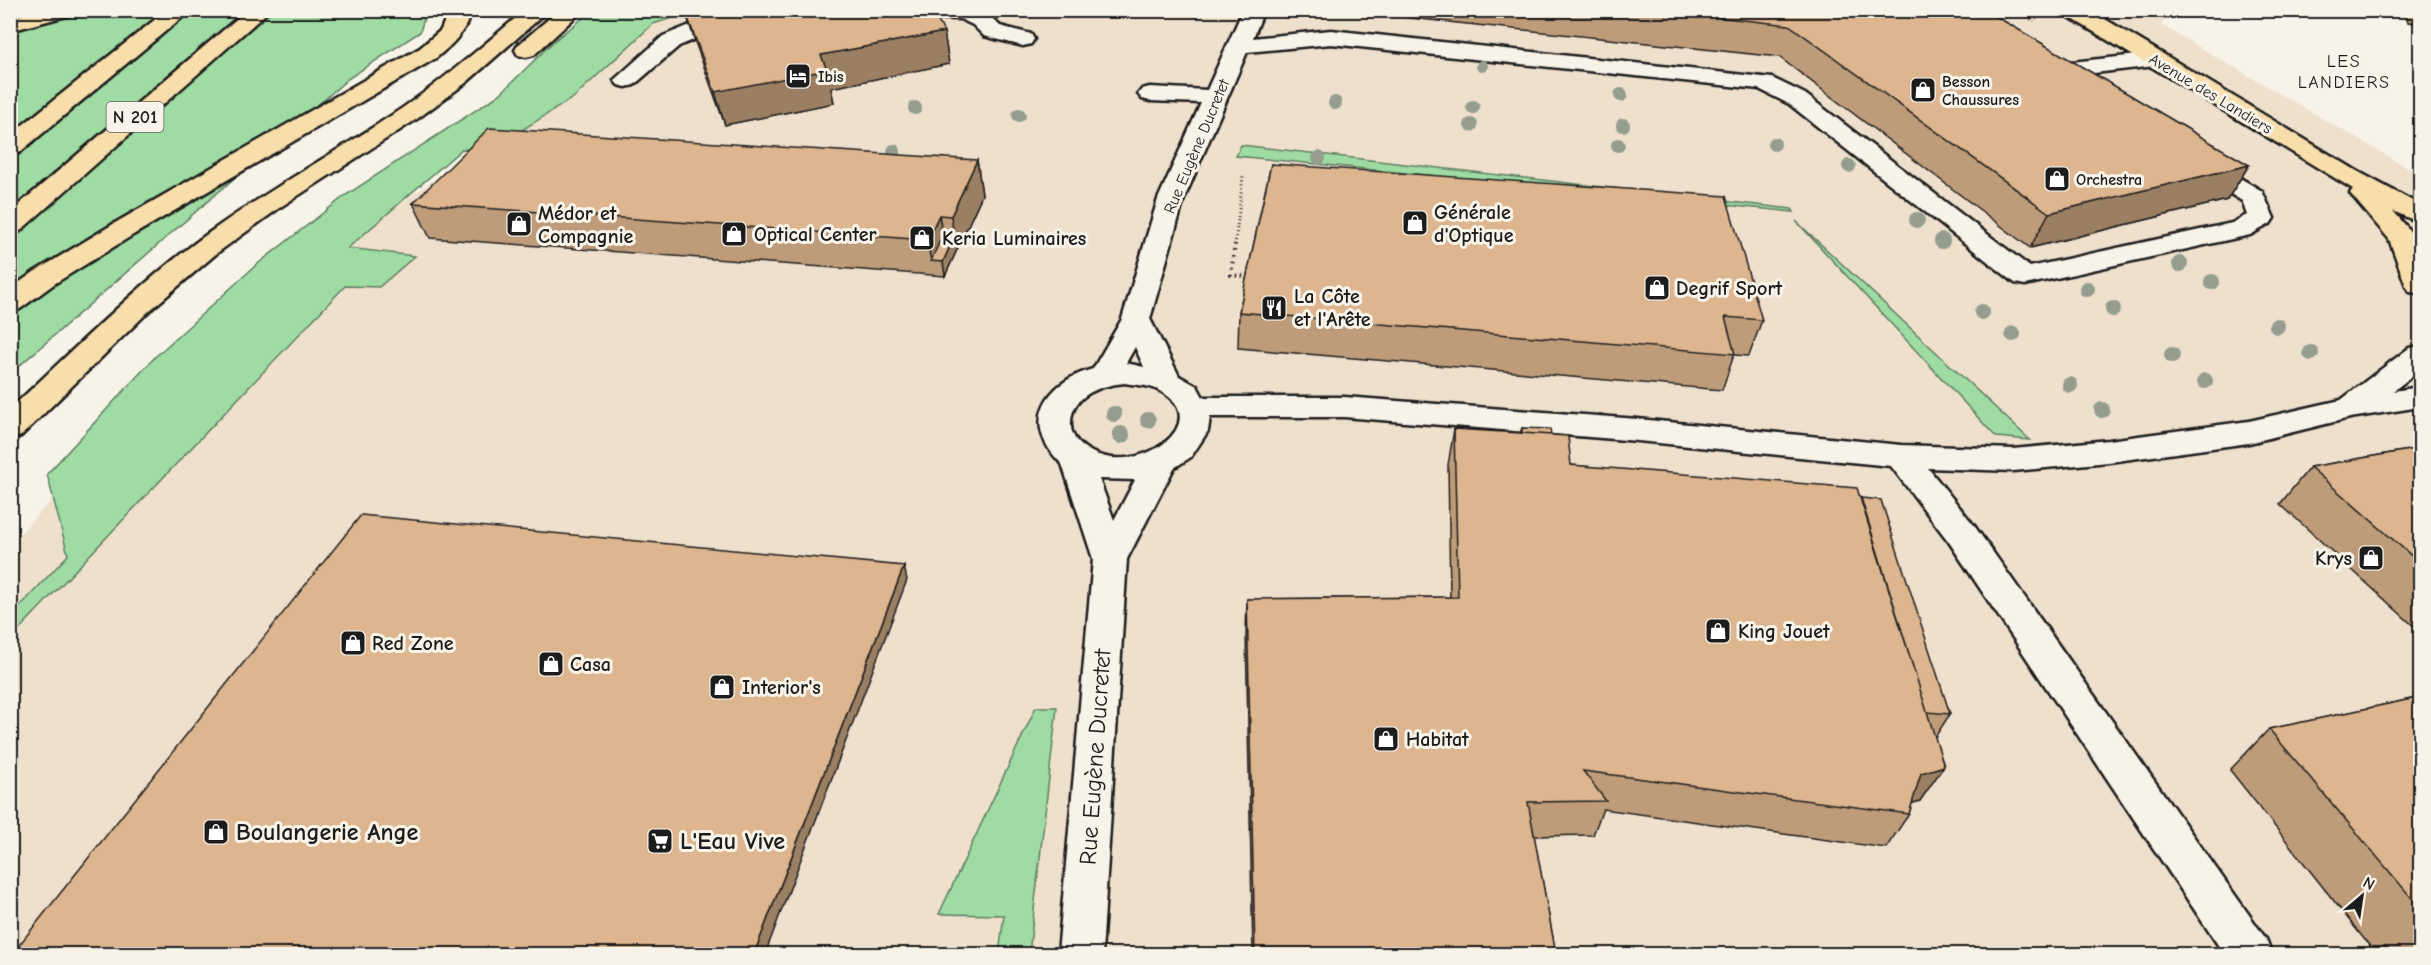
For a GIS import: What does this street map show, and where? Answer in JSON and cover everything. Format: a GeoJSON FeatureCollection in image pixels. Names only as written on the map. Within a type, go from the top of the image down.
{"type":"FeatureCollection","features":[{"type":"Feature","properties":{"kind":"main road"},"geometry":{"type":"LineString","coordinates":[[10,25],[62,10]]}},
{"type":"Feature","properties":{"kind":"main road","name":"N 201"},"geometry":{"type":"LineString","coordinates":[[10,148],[181,10]]}},
{"type":"Feature","properties":{"kind":"main road","name":"N 201"},"geometry":{"type":"LineString","coordinates":[[10,226],[260,10]]}},
{"type":"Feature","properties":{"kind":"main road"},"geometry":{"type":"LineString","coordinates":[[10,303],[44,278],[115,234],[428,53],[451,33],[458,23],[460,10]]}},
{"type":"Feature","properties":{"kind":"main road"},"geometry":{"type":"LineString","coordinates":[[273,200],[312,164],[441,73],[508,10]]}},
{"type":"Feature","properties":{"kind":"main road"},"geometry":{"type":"LineString","coordinates":[[10,428],[140,305],[207,247],[273,200],[409,114],[459,77],[539,10]]}},
{"type":"Feature","properties":{"kind":"main road"},"geometry":{"type":"LineString","coordinates":[[273,200],[357,168],[461,100],[515,60],[573,10]]}},
{"type":"Feature","properties":{"kind":"main road","name":"Avenue des Landiers"},"geometry":{"type":"LineString","coordinates":[[2074,10],[2348,176],[2421,215]]}},
{"type":"Feature","properties":{"kind":"main road","name":"Avenue des Landiers"},"geometry":{"type":"LineString","coordinates":[[2348,176],[2402,237],[2421,286]]}},
{"type":"Feature","properties":{"kind":"street"},"geometry":{"type":"LineString","coordinates":[[626,81],[671,41],[718,22],[778,10]]}},
{"type":"Feature","properties":{"kind":"street"},"geometry":{"type":"LineString","coordinates":[[841,10],[877,16],[963,12],[981,20],[992,31],[1023,39]]}},
{"type":"Feature","properties":{"kind":"street","name":"Rue Eugène Ducretet"},"geometry":{"type":"LineString","coordinates":[[1104,376],[1137,319],[1171,199],[1254,10]]}},
{"type":"Feature","properties":{"kind":"street"},"geometry":{"type":"LineString","coordinates":[[1239,46],[1334,28],[1764,83],[1797,99],[2025,276],[2241,229],[2261,218],[2253,197],[2173,149]]}},
{"type":"Feature","properties":{"kind":"street"},"geometry":{"type":"LineString","coordinates":[[2073,90],[2034,66],[2156,60]]}},
{"type":"Feature","properties":{"kind":"street"},"geometry":{"type":"LineString","coordinates":[[1150,94],[1216,97]]}},
{"type":"Feature","properties":{"kind":"street"},"geometry":{"type":"LineString","coordinates":[[1137,319],[1166,380]]}},
{"type":"Feature","properties":{"kind":"street"},"geometry":{"type":"LineString","coordinates":[[2350,408],[2421,355]]}},
{"type":"Feature","properties":{"kind":"street"},"geometry":{"type":"LineString","coordinates":[[1125,373],[1146,374],[1166,380],[1189,397],[1195,407],[1197,424],[1190,441],[1174,455],[1161,462],[1140,468],[1117,470],[1095,466],[1076,458],[1062,446],[1054,431],[1054,416],[1060,403],[1071,391],[1086,382],[1104,376],[1125,373]]}},
{"type":"Feature","properties":{"kind":"street"},"geometry":{"type":"LineString","coordinates":[[1195,407],[1344,407],[1627,429],[1901,456],[2013,460],[2109,451],[2249,432],[2350,408],[2421,397]]}},
{"type":"Feature","properties":{"kind":"street"},"geometry":{"type":"LineString","coordinates":[[1901,456],[1961,533],[2250,954]]}},
{"type":"Feature","properties":{"kind":"street","name":"Rue Eugène Ducretet"},"geometry":{"type":"LineString","coordinates":[[1076,458],[1110,559],[1080,954]]}},
{"type":"Feature","properties":{"kind":"street","name":"Rue Eugène Ducretet"},"geometry":{"type":"LineString","coordinates":[[1110,559],[1161,462]]}},
{"type":"Feature","properties":{"kind":"path"},"geometry":{"type":"LineString","coordinates":[[1243,176],[1231,275],[1253,277]]}},
{"type":"Feature","properties":{"kind":"shaded area"},"geometry":{"type":"Polygon","coordinates":[[[625,11],[2169,11],[2161,25],[2420,175],[2420,954],[11,954],[10,544],[196,347],[546,101],[625,11]]]}},
{"type":"Feature","properties":{"kind":"green space"},"geometry":{"type":"Polygon","coordinates":[[[97,10],[426,11],[420,32],[349,78],[11,373],[11,20],[97,10]]]}},
{"type":"Feature","properties":{"kind":"green space"},"geometry":{"type":"Polygon","coordinates":[[[593,10],[695,11],[653,24],[573,98],[489,151],[462,149],[348,248],[415,256],[379,287],[345,286],[11,638],[10,617],[68,555],[47,474],[155,357],[255,266],[346,195],[499,95],[555,40],[593,10]]]}},
{"type":"Feature","properties":{"kind":"green space"},"geometry":{"type":"Polygon","coordinates":[[[1241,145],[1792,209],[1794,212],[1236,156],[1241,145]]]}},
{"type":"Feature","properties":{"kind":"green space"},"geometry":{"type":"Polygon","coordinates":[[[1796,221],[2030,440],[1996,437],[1796,221]]]}},
{"type":"Feature","properties":{"kind":"green space"},"geometry":{"type":"Polygon","coordinates":[[[1036,707],[1057,707],[1029,954],[999,954],[1004,915],[939,914],[1036,707]]]}},
{"type":"Feature","properties":{"kind":"building"},"geometry":{"type":"Polygon","coordinates":[[[685,10],[824,10],[826,15],[848,10],[932,10],[944,32],[821,55],[827,70],[715,92],[685,10]]]}},
{"type":"Feature","properties":{"kind":"building"},"geometry":{"type":"Polygon","coordinates":[[[1651,10],[1985,10],[2249,165],[2049,213],[1789,25],[1651,10]]]}},
{"type":"Feature","properties":{"kind":"building"},"geometry":{"type":"Polygon","coordinates":[[[489,128],[977,160],[951,216],[939,215],[927,240],[413,203],[489,128]]]}},
{"type":"Feature","properties":{"kind":"building"},"geometry":{"type":"Polygon","coordinates":[[[1271,164],[1726,196],[1762,320],[1725,317],[1735,354],[1239,312],[1271,164]]]}},
{"type":"Feature","properties":{"kind":"building"},"geometry":{"type":"Polygon","coordinates":[[[942,236],[954,237],[943,262],[931,261],[942,236]]]}},
{"type":"Feature","properties":{"kind":"building"},"geometry":{"type":"Polygon","coordinates":[[[1522,428],[1550,429],[1551,435],[1522,433],[1522,428]]]}},
{"type":"Feature","properties":{"kind":"building"},"geometry":{"type":"Polygon","coordinates":[[[1454,429],[1568,436],[1571,465],[1857,488],[1944,766],[1921,773],[1909,814],[1583,771],[1606,801],[1528,802],[1556,954],[1255,954],[1247,599],[1458,597],[1454,429]]]}},
{"type":"Feature","properties":{"kind":"building"},"geometry":{"type":"Polygon","coordinates":[[[2421,448],[2421,564],[2310,467],[2421,448]]]}},
{"type":"Feature","properties":{"kind":"building"},"geometry":{"type":"Polygon","coordinates":[[[1861,498],[1881,500],[1950,714],[1927,712],[1861,498]]]}},
{"type":"Feature","properties":{"kind":"building"},"geometry":{"type":"Polygon","coordinates":[[[361,515],[904,566],[754,954],[12,954],[361,515]]]}},
{"type":"Feature","properties":{"kind":"building"},"geometry":{"type":"Polygon","coordinates":[[[2421,697],[2421,909],[2269,729],[2421,697]]]}},
{"type":"Feature","properties":{"kind":"place","name":"Ibis"},"geometry":{"type":"Point","coordinates":[798,76]}},
{"type":"Feature","properties":{"kind":"place","name":"Besson Chaussures"},"geometry":{"type":"Point","coordinates":[1923,90]}},
{"type":"Feature","properties":{"kind":"place","name":"Orchestra"},"geometry":{"type":"Point","coordinates":[2057,179]}},
{"type":"Feature","properties":{"kind":"place","name":"Générale d'Optique"},"geometry":{"type":"Point","coordinates":[1415,223]}},
{"type":"Feature","properties":{"kind":"place","name":"Médor et Compagnie"},"geometry":{"type":"Point","coordinates":[519,224]}},
{"type":"Feature","properties":{"kind":"place","name":"Optical Center"},"geometry":{"type":"Point","coordinates":[734,234]}},
{"type":"Feature","properties":{"kind":"place","name":"Keria Luminaires"},"geometry":{"type":"Point","coordinates":[922,238]}},
{"type":"Feature","properties":{"kind":"place","name":"Degrif Sport"},"geometry":{"type":"Point","coordinates":[1657,288]}},
{"type":"Feature","properties":{"kind":"place","name":"La Côte et l'Arête"},"geometry":{"type":"Point","coordinates":[1274,308]}},
{"type":"Feature","properties":{"kind":"place","name":"Krys"},"geometry":{"type":"Point","coordinates":[2371,558]}},
{"type":"Feature","properties":{"kind":"place","name":"King Jouet"},"geometry":{"type":"Point","coordinates":[1718,631]}},
{"type":"Feature","properties":{"kind":"place","name":"Red Zone"},"geometry":{"type":"Point","coordinates":[353,643]}},
{"type":"Feature","properties":{"kind":"place","name":"Casa"},"geometry":{"type":"Point","coordinates":[551,664]}},
{"type":"Feature","properties":{"kind":"place","name":"Interior's"},"geometry":{"type":"Point","coordinates":[722,687]}},
{"type":"Feature","properties":{"kind":"place","name":"Habitat"},"geometry":{"type":"Point","coordinates":[1386,739]}},
{"type":"Feature","properties":{"kind":"place","name":"Boulangerie Ange"},"geometry":{"type":"Point","coordinates":[216,832]}},
{"type":"Feature","properties":{"kind":"place","name":"L'Eau Vive"},"geometry":{"type":"Point","coordinates":[660,841]}},
{"type":"Feature","properties":{"kind":"district","name":"LES LANDIERS"},"geometry":{"type":"Point","coordinates":[2344,71]}}]}
